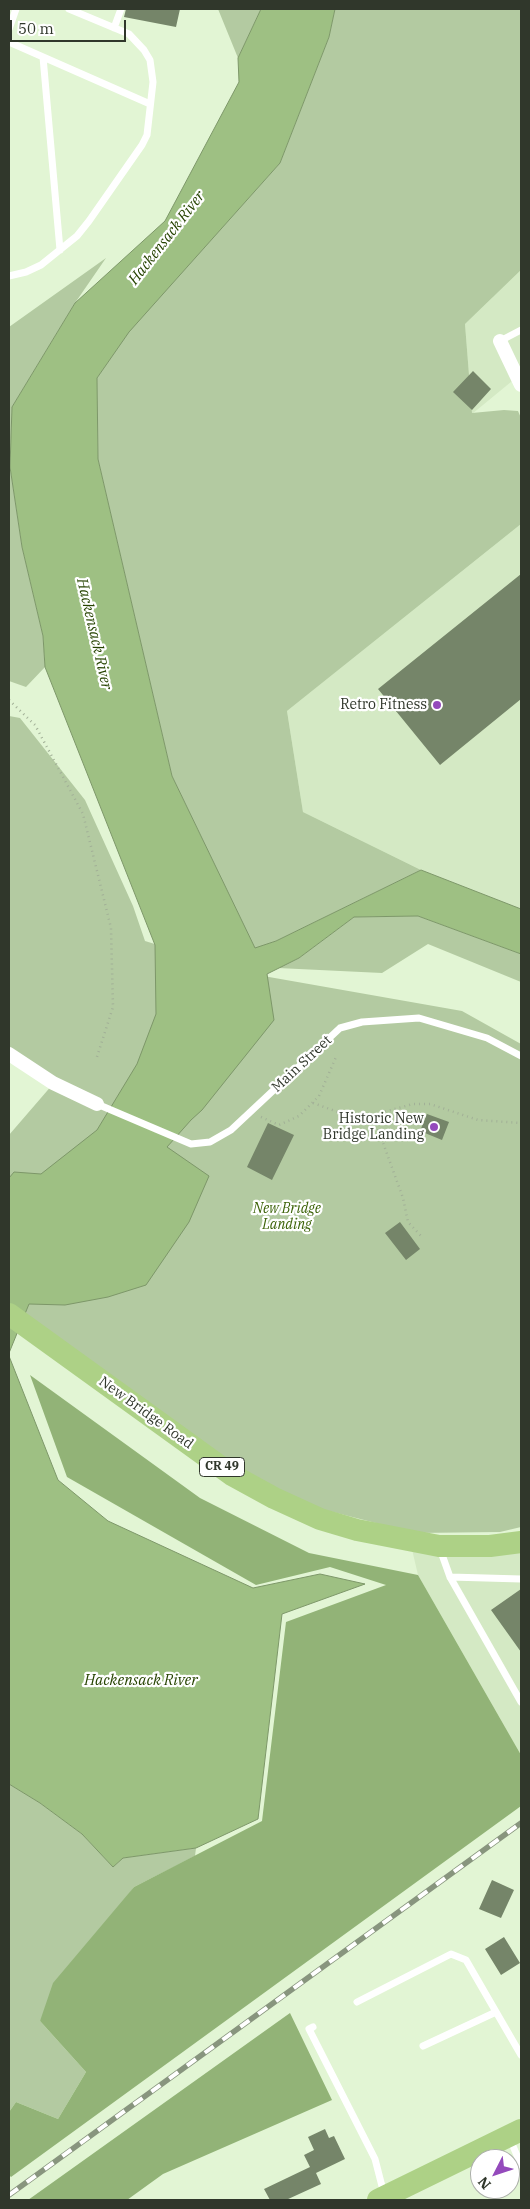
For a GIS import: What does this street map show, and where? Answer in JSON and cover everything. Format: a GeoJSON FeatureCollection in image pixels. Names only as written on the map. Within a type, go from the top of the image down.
{"type":"FeatureCollection","features":[{"type":"Feature","properties":{"kind":"main road","name":"New Bridge Road"},"geometry":{"type":"LineString","coordinates":[[9,1314],[232,1475],[274,1498],[320,1519],[357,1530],[440,1546],[490,1546],[521,1542]]}},
{"type":"Feature","properties":{"kind":"main road"},"geometry":{"type":"LineString","coordinates":[[381,2198],[515,2133]]}},
{"type":"Feature","properties":{"kind":"street"},"geometry":{"type":"LineString","coordinates":[[500,341],[521,385]]}},
{"type":"Feature","properties":{"kind":"street"},"geometry":{"type":"LineString","coordinates":[[9,1054],[53,1084],[97,1104]]}},
{"type":"Feature","properties":{"kind":"lane"},"geometry":{"type":"LineString","coordinates":[[9,29],[16,9]]}},
{"type":"Feature","properties":{"kind":"lane"},"geometry":{"type":"LineString","coordinates":[[9,276],[26,272],[40,265],[60,250],[89,221],[147,135],[153,82],[147,56],[134,38],[69,9]]}},
{"type":"Feature","properties":{"kind":"lane"},"geometry":{"type":"LineString","coordinates":[[114,28],[121,9]]}},
{"type":"Feature","properties":{"kind":"lane"},"geometry":{"type":"LineString","coordinates":[[9,42],[150,104]]}},
{"type":"Feature","properties":{"kind":"lane"},"geometry":{"type":"LineString","coordinates":[[43,57],[60,250]]}},
{"type":"Feature","properties":{"kind":"lane"},"geometry":{"type":"LineString","coordinates":[[500,341],[521,330]]}},
{"type":"Feature","properties":{"kind":"lane","name":"Main Street"},"geometry":{"type":"LineString","coordinates":[[97,1104],[176,1139],[191,1144],[210,1142],[231,1130],[340,1028],[362,1022],[419,1018],[487,1038],[521,1056]]}},
{"type":"Feature","properties":{"kind":"lane"},"geometry":{"type":"LineString","coordinates":[[440,1546],[450,1577],[521,1702]]}},
{"type":"Feature","properties":{"kind":"lane"},"geometry":{"type":"LineString","coordinates":[[450,1577],[521,1579]]}},
{"type":"Feature","properties":{"kind":"lane"},"geometry":{"type":"LineString","coordinates":[[357,2002],[450,1954],[466,1960],[521,2055]]}},
{"type":"Feature","properties":{"kind":"lane"},"geometry":{"type":"LineString","coordinates":[[422,2046],[496,2012]]}},
{"type":"Feature","properties":{"kind":"lane"},"geometry":{"type":"LineString","coordinates":[[313,2027],[309,2029],[375,2159],[381,2198]]}},
{"type":"Feature","properties":{"kind":"lane"},"geometry":{"type":"LineString","coordinates":[[515,2133],[521,2165]]}},
{"type":"Feature","properties":{"kind":"path"},"geometry":{"type":"LineString","coordinates":[[9,700],[35,724],[83,814],[102,890],[111,928],[113,1008],[96,1060]]}},
{"type":"Feature","properties":{"kind":"path"},"geometry":{"type":"LineString","coordinates":[[250,1112],[280,1124],[299,1116],[319,1096],[336,1057]]}},
{"type":"Feature","properties":{"kind":"path"},"geometry":{"type":"LineString","coordinates":[[313,1103],[352,1117],[373,1115],[408,1105],[430,1104],[478,1120],[521,1123]]}},
{"type":"Feature","properties":{"kind":"path"},"geometry":{"type":"LineString","coordinates":[[373,1115],[403,1198],[408,1222],[422,1237]]}},
{"type":"Feature","properties":{"kind":"shaded area"},"geometry":{"type":"Polygon","coordinates":[[[521,270],[521,384],[517,377],[472,414],[465,324],[521,270]]]}},
{"type":"Feature","properties":{"kind":"shaded area"},"geometry":{"type":"Polygon","coordinates":[[[521,524],[521,909],[421,870],[303,812],[287,711],[521,524]]]}},
{"type":"Feature","properties":{"kind":"shaded area"},"geometry":{"type":"Polygon","coordinates":[[[30,1375],[200,1498],[309,1553],[418,1575],[521,1755],[521,1806],[11,2177],[9,2175],[9,2112],[16,2102],[58,2119],[86,2072],[40,2021],[53,1983],[134,1887],[262,1821],[286,1622],[386,1585],[330,1567],[256,1585],[67,1477],[30,1375]]]}},
{"type":"Feature","properties":{"kind":"shaded area"},"geometry":{"type":"Polygon","coordinates":[[[410,1541],[521,1542],[521,1755],[418,1575],[410,1541]]]}},
{"type":"Feature","properties":{"kind":"shaded area"},"geometry":{"type":"Polygon","coordinates":[[[290,2013],[332,2100],[163,2174],[127,2200],[28,2200],[290,2013]]]}},
{"type":"Feature","properties":{"kind":"green space"},"geometry":{"type":"Polygon","coordinates":[[[218,9],[261,9],[238,58],[218,9]]]}},
{"type":"Feature","properties":{"kind":"green space"},"geometry":{"type":"Polygon","coordinates":[[[335,9],[521,9],[521,270],[465,324],[472,413],[504,410],[518,411],[521,418],[521,524],[287,711],[303,812],[421,870],[276,941],[255,949],[172,776],[98,459],[97,378],[128,332],[280,163],[329,37],[335,9]]]}},
{"type":"Feature","properties":{"kind":"green space"},"geometry":{"type":"Polygon","coordinates":[[[106,258],[75,303],[12,407],[10,467],[22,547],[43,636],[45,667],[26,687],[9,681],[9,327],[106,258]]]}},
{"type":"Feature","properties":{"kind":"green space","name":"New Bridge Landing"},"geometry":{"type":"Polygon","coordinates":[[[9,716],[20,718],[85,800],[133,906],[145,941],[252,974],[462,1011],[521,1044],[521,1527],[500,1532],[415,1533],[321,1509],[234,1469],[9,1304],[9,1135],[53,1084],[9,1054],[9,716]]]}},
{"type":"Feature","properties":{"kind":"green space"},"geometry":{"type":"Polygon","coordinates":[[[418,916],[521,954],[521,982],[428,944],[382,973],[278,968],[299,958],[354,917],[418,916]]]}},
{"type":"Feature","properties":{"kind":"green space"},"geometry":{"type":"Polygon","coordinates":[[[9,1784],[40,1803],[82,1834],[113,1867],[123,1858],[196,1848],[195,1856],[134,1887],[40,2021],[86,2072],[58,2119],[16,2102],[9,2112],[9,1784]]]}},
{"type":"Feature","properties":{"kind":"water"},"geometry":{"type":"Polygon","coordinates":[[[261,9],[335,9],[329,37],[280,163],[129,332],[97,378],[98,459],[172,776],[255,948],[276,941],[421,870],[521,909],[521,954],[418,916],[354,917],[299,958],[267,974],[274,1020],[202,1110],[167,1147],[209,1176],[189,1222],[146,1285],[108,1297],[65,1305],[29,1304],[9,1353],[9,1178],[14,1172],[41,1174],[97,1130],[137,1064],[156,1014],[155,945],[45,667],[43,636],[22,547],[10,467],[12,407],[75,303],[165,221],[239,82],[238,58],[261,9]]]}},
{"type":"Feature","properties":{"kind":"water","name":"Hackensack River"},"geometry":{"type":"Polygon","coordinates":[[[9,1356],[58,1480],[108,1521],[253,1588],[320,1574],[365,1584],[282,1614],[258,1819],[196,1848],[123,1858],[113,1867],[82,1834],[40,1803],[9,1784],[9,1356]]]}},
{"type":"Feature","properties":{"kind":"building"},"geometry":{"type":"Polygon","coordinates":[[[126,9],[180,9],[176,27],[124,17],[126,9]]]}},
{"type":"Feature","properties":{"kind":"building"},"geometry":{"type":"Polygon","coordinates":[[[473,371],[491,389],[472,410],[453,392],[473,371]]]}},
{"type":"Feature","properties":{"kind":"building"},"geometry":{"type":"Polygon","coordinates":[[[521,574],[521,699],[440,765],[378,689],[521,574]]]}},
{"type":"Feature","properties":{"kind":"building","name":"Historic New Bridge Landing"},"geometry":{"type":"Polygon","coordinates":[[[427,1114],[449,1122],[442,1140],[420,1131],[427,1114]]]}},
{"type":"Feature","properties":{"kind":"building"},"geometry":{"type":"Polygon","coordinates":[[[268,1123],[294,1135],[272,1180],[247,1167],[268,1123]]]}},
{"type":"Feature","properties":{"kind":"building"},"geometry":{"type":"Polygon","coordinates":[[[400,1222],[420,1249],[406,1260],[385,1233],[400,1222]]]}},
{"type":"Feature","properties":{"kind":"building"},"geometry":{"type":"Polygon","coordinates":[[[521,1589],[521,1652],[491,1610],[521,1589]]]}},
{"type":"Feature","properties":{"kind":"building"},"geometry":{"type":"Polygon","coordinates":[[[492,1880],[514,1890],[501,1918],[479,1909],[492,1880]]]}},
{"type":"Feature","properties":{"kind":"building"},"geometry":{"type":"Polygon","coordinates":[[[504,1937],[520,1963],[501,1975],[485,1949],[504,1937]]]}},
{"type":"Feature","properties":{"kind":"building"},"geometry":{"type":"Polygon","coordinates":[[[325,2129],[329,2138],[334,2136],[345,2159],[316,2173],[321,2184],[286,2200],[270,2200],[264,2189],[310,2167],[304,2155],[314,2150],[308,2137],[325,2129]]]}},
{"type":"Feature","properties":{"kind":"railway"},"geometry":{"type":"LineString","coordinates":[[9,2195],[521,1823]]}},
{"type":"Feature","properties":{"kind":"place","name":"Retro Fitness"},"geometry":{"type":"Point","coordinates":[437,705]}},
{"type":"Feature","properties":{"kind":"place","name":"Historic New Bridge Landing"},"geometry":{"type":"Point","coordinates":[434,1127]}}]}
